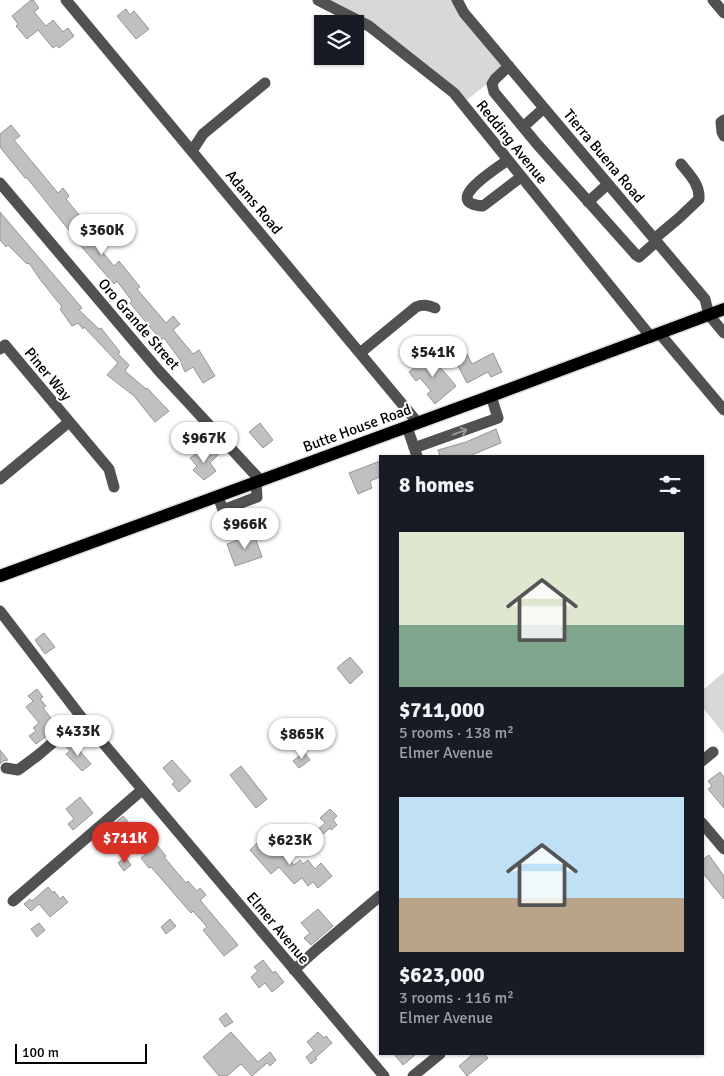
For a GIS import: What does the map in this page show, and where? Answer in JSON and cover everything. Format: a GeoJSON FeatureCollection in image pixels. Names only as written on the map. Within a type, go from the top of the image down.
{"type":"FeatureCollection","features":[{"type":"Feature","properties":{"kind":"main road","name":"Butte House Road"},"geometry":{"type":"LineString","coordinates":[[0,576],[724,309]]}},
{"type":"Feature","properties":{"kind":"street","name":"Adams Road"},"geometry":{"type":"LineString","coordinates":[[66,0],[360,353],[413,425]]}},
{"type":"Feature","properties":{"kind":"street","name":"Redding Avenue"},"geometry":{"type":"LineString","coordinates":[[318,0],[369,26],[454,93],[522,177],[656,335],[724,410]]}},
{"type":"Feature","properties":{"kind":"street","name":"Tierra Buena Road"},"geometry":{"type":"LineString","coordinates":[[456,0],[464,13],[705,298],[709,315],[724,333]]}},
{"type":"Feature","properties":{"kind":"street"},"geometry":{"type":"LineString","coordinates":[[714,0],[724,13]]}},
{"type":"Feature","properties":{"kind":"street"},"geometry":{"type":"LineString","coordinates":[[509,66],[492,84],[494,92],[537,144],[639,257],[699,199],[699,189],[682,164]]}},
{"type":"Feature","properties":{"kind":"street"},"geometry":{"type":"LineString","coordinates":[[192,151],[203,134],[265,84]]}},
{"type":"Feature","properties":{"kind":"street"},"geometry":{"type":"LineString","coordinates":[[523,127],[544,108]]}},
{"type":"Feature","properties":{"kind":"street"},"geometry":{"type":"LineString","coordinates":[[724,120],[721,122],[724,136]]}},
{"type":"Feature","properties":{"kind":"street"},"geometry":{"type":"LineString","coordinates":[[508,160],[481,180],[467,194],[466,198],[468,201],[475,205],[483,206],[522,177]]}},
{"type":"Feature","properties":{"kind":"street","name":"Oro Grande Street"},"geometry":{"type":"LineString","coordinates":[[0,183],[159,372],[258,481]]}},
{"type":"Feature","properties":{"kind":"street"},"geometry":{"type":"LineString","coordinates":[[588,202],[608,184]]}},
{"type":"Feature","properties":{"kind":"street"},"geometry":{"type":"LineString","coordinates":[[360,353],[416,307],[422,304],[435,308]]}},
{"type":"Feature","properties":{"kind":"street","name":"Piner Way"},"geometry":{"type":"LineString","coordinates":[[2,347],[109,469],[114,487]]}},
{"type":"Feature","properties":{"kind":"street"},"geometry":{"type":"LineString","coordinates":[[413,425],[416,452],[498,418],[491,396]]}},
{"type":"Feature","properties":{"kind":"street"},"geometry":{"type":"LineString","coordinates":[[0,479],[69,422]]}},
{"type":"Feature","properties":{"kind":"street"},"geometry":{"type":"LineString","coordinates":[[218,496],[223,510],[257,497],[258,481]]}},
{"type":"Feature","properties":{"kind":"street"},"geometry":{"type":"LineString","coordinates":[[237,489],[241,503]]}},
{"type":"Feature","properties":{"kind":"street","name":"Elmer Avenue"},"geometry":{"type":"LineString","coordinates":[[0,611],[82,718],[294,970],[378,1074]]}},
{"type":"Feature","properties":{"kind":"street"},"geometry":{"type":"LineString","coordinates":[[6,768],[18,770],[82,718]]}},
{"type":"Feature","properties":{"kind":"street"},"geometry":{"type":"LineString","coordinates":[[704,759],[713,752]]}},
{"type":"Feature","properties":{"kind":"street"},"geometry":{"type":"LineString","coordinates":[[12,901],[142,790]]}},
{"type":"Feature","properties":{"kind":"street"},"geometry":{"type":"LineString","coordinates":[[704,828],[724,849]]}},
{"type":"Feature","properties":{"kind":"street"},"geometry":{"type":"LineString","coordinates":[[294,970],[379,897]]}},
{"type":"Feature","properties":{"kind":"street"},"geometry":{"type":"LineString","coordinates":[[413,1076],[439,1055]]}},
{"type":"Feature","properties":{"kind":"shaded area"},"geometry":{"type":"Polygon","coordinates":[[[318,0],[460,0],[509,66],[462,104],[415,62],[364,29],[364,15],[341,15],[318,0]]]}},
{"type":"Feature","properties":{"kind":"shaded area"},"geometry":{"type":"Polygon","coordinates":[[[724,672],[724,734],[704,709],[704,689],[724,672]]]}},
{"type":"Feature","properties":{"kind":"building"},"geometry":{"type":"Polygon","coordinates":[[[31,0],[39,8],[34,12],[46,26],[53,20],[63,32],[68,28],[74,36],[59,48],[57,45],[53,48],[38,30],[27,39],[16,26],[18,24],[12,16],[31,0]]]}},
{"type":"Feature","properties":{"kind":"building"},"geometry":{"type":"Polygon","coordinates":[[[126,9],[130,15],[134,11],[149,29],[136,39],[117,16],[126,9]]]}},
{"type":"Feature","properties":{"kind":"building"},"geometry":{"type":"Polygon","coordinates":[[[11,125],[20,136],[14,140],[58,193],[63,188],[69,196],[66,199],[89,227],[85,231],[114,266],[119,261],[140,287],[137,289],[166,323],[173,316],[180,324],[173,330],[193,354],[199,350],[215,376],[203,383],[193,367],[185,372],[181,361],[164,338],[161,340],[130,303],[132,301],[117,281],[114,284],[80,245],[27,178],[25,178],[0,147],[0,134],[11,125]]]}},
{"type":"Feature","properties":{"kind":"building"},"geometry":{"type":"Polygon","coordinates":[[[0,212],[82,308],[79,310],[99,329],[101,328],[120,352],[118,354],[129,365],[125,371],[147,388],[169,411],[155,422],[134,396],[107,375],[118,363],[84,327],[83,329],[78,323],[72,326],[60,309],[62,307],[29,263],[27,264],[8,245],[6,247],[0,240],[0,212]]]}},
{"type":"Feature","properties":{"kind":"building"},"geometry":{"type":"Polygon","coordinates":[[[493,353],[502,372],[491,377],[488,372],[467,383],[455,360],[467,354],[472,364],[493,353]]]}},
{"type":"Feature","properties":{"kind":"building"},"geometry":{"type":"Polygon","coordinates":[[[429,354],[456,386],[435,404],[427,394],[431,391],[420,378],[416,381],[409,372],[429,354]]]}},
{"type":"Feature","properties":{"kind":"building"},"geometry":{"type":"Polygon","coordinates":[[[260,423],[273,440],[263,448],[249,432],[260,423]]]}},
{"type":"Feature","properties":{"kind":"building"},"geometry":{"type":"Polygon","coordinates":[[[496,429],[501,443],[471,455],[440,455],[438,450],[466,442],[496,429]]]}},
{"type":"Feature","properties":{"kind":"building"},"geometry":{"type":"Polygon","coordinates":[[[213,450],[218,455],[210,463],[216,471],[204,480],[193,470],[197,466],[190,458],[200,451],[204,456],[213,450]]]}},
{"type":"Feature","properties":{"kind":"building"},"geometry":{"type":"Polygon","coordinates":[[[379,461],[379,477],[370,481],[372,488],[358,494],[349,473],[379,461]]]}},
{"type":"Feature","properties":{"kind":"building"},"geometry":{"type":"Polygon","coordinates":[[[254,534],[262,557],[235,566],[227,544],[254,534]]]}},
{"type":"Feature","properties":{"kind":"building"},"geometry":{"type":"Polygon","coordinates":[[[44,633],[55,647],[45,654],[35,640],[44,633]]]}},
{"type":"Feature","properties":{"kind":"building"},"geometry":{"type":"Polygon","coordinates":[[[350,657],[363,672],[350,684],[337,668],[350,657]]]}},
{"type":"Feature","properties":{"kind":"building"},"geometry":{"type":"Polygon","coordinates":[[[37,689],[43,697],[40,699],[46,706],[43,708],[58,727],[36,744],[29,736],[36,731],[33,728],[39,723],[26,707],[33,701],[28,696],[37,689]]]}},
{"type":"Feature","properties":{"kind":"building"},"geometry":{"type":"Polygon","coordinates":[[[72,742],[91,764],[82,771],[66,754],[70,751],[66,747],[72,742]]]}},
{"type":"Feature","properties":{"kind":"building"},"geometry":{"type":"Polygon","coordinates":[[[0,750],[8,760],[0,764],[0,750]]]}},
{"type":"Feature","properties":{"kind":"building"},"geometry":{"type":"Polygon","coordinates":[[[304,752],[310,760],[299,768],[293,761],[304,752]]]}},
{"type":"Feature","properties":{"kind":"building"},"geometry":{"type":"Polygon","coordinates":[[[172,760],[191,781],[179,792],[172,784],[175,782],[163,768],[172,760]]]}},
{"type":"Feature","properties":{"kind":"building"},"geometry":{"type":"Polygon","coordinates":[[[241,766],[267,799],[256,808],[230,775],[241,766]]]}},
{"type":"Feature","properties":{"kind":"building"},"geometry":{"type":"Polygon","coordinates":[[[720,772],[724,777],[724,808],[708,789],[712,786],[708,781],[720,772]]]}},
{"type":"Feature","properties":{"kind":"building"},"geometry":{"type":"Polygon","coordinates":[[[80,797],[93,813],[73,830],[68,824],[74,819],[66,809],[80,797]]]}},
{"type":"Feature","properties":{"kind":"building"},"geometry":{"type":"Polygon","coordinates":[[[330,809],[337,816],[333,820],[337,825],[331,830],[330,828],[312,844],[307,839],[325,823],[320,818],[330,809]]]}},
{"type":"Feature","properties":{"kind":"building"},"geometry":{"type":"Polygon","coordinates":[[[123,816],[137,832],[130,839],[122,831],[114,838],[107,830],[123,816]]]}},
{"type":"Feature","properties":{"kind":"building"},"geometry":{"type":"Polygon","coordinates":[[[258,842],[264,848],[269,844],[272,847],[276,844],[294,865],[300,860],[303,864],[308,860],[315,869],[321,863],[332,876],[318,888],[313,882],[308,886],[302,878],[294,884],[279,867],[271,874],[250,850],[258,842]]]}},
{"type":"Feature","properties":{"kind":"building"},"geometry":{"type":"Polygon","coordinates":[[[157,845],[166,856],[164,857],[186,883],[188,881],[197,891],[200,888],[206,895],[200,900],[238,945],[224,956],[203,930],[207,927],[193,911],[191,913],[141,858],[157,845]]]}},
{"type":"Feature","properties":{"kind":"building"},"geometry":{"type":"Polygon","coordinates":[[[709,855],[724,876],[724,899],[704,874],[704,859],[709,855]]]}},
{"type":"Feature","properties":{"kind":"building"},"geometry":{"type":"Polygon","coordinates":[[[125,857],[131,865],[124,871],[118,863],[125,857]]]}},
{"type":"Feature","properties":{"kind":"building"},"geometry":{"type":"Polygon","coordinates":[[[48,887],[60,899],[63,896],[68,902],[50,917],[39,904],[31,911],[24,904],[30,899],[32,901],[48,887]]]}},
{"type":"Feature","properties":{"kind":"building"},"geometry":{"type":"Polygon","coordinates":[[[318,909],[333,926],[311,945],[304,938],[310,933],[301,923],[318,909]]]}},
{"type":"Feature","properties":{"kind":"building"},"geometry":{"type":"Polygon","coordinates":[[[170,919],[176,926],[166,934],[161,927],[170,919]]]}},
{"type":"Feature","properties":{"kind":"building"},"geometry":{"type":"Polygon","coordinates":[[[39,923],[45,930],[37,937],[31,929],[39,923]]]}},
{"type":"Feature","properties":{"kind":"building"},"geometry":{"type":"Polygon","coordinates":[[[263,960],[273,973],[275,971],[284,982],[272,992],[265,983],[259,988],[251,977],[258,971],[254,967],[263,960]]]}},
{"type":"Feature","properties":{"kind":"building"},"geometry":{"type":"Polygon","coordinates":[[[226,1013],[233,1022],[225,1027],[219,1019],[226,1013]]]}},
{"type":"Feature","properties":{"kind":"building"},"geometry":{"type":"Polygon","coordinates":[[[231,1032],[258,1062],[270,1052],[276,1060],[270,1066],[267,1063],[252,1076],[241,1064],[227,1076],[219,1076],[203,1057],[231,1032]]]}},
{"type":"Feature","properties":{"kind":"building"},"geometry":{"type":"Polygon","coordinates":[[[318,1032],[324,1038],[326,1036],[332,1043],[311,1064],[306,1057],[314,1050],[307,1042],[318,1032]]]}},
{"type":"Feature","properties":{"kind":"building"},"geometry":{"type":"Polygon","coordinates":[[[395,1055],[415,1055],[403,1065],[395,1055]]]}},
{"type":"Feature","properties":{"kind":"building"},"geometry":{"type":"Polygon","coordinates":[[[472,1055],[485,1055],[488,1058],[467,1076],[459,1066],[472,1055]]]}}]}
